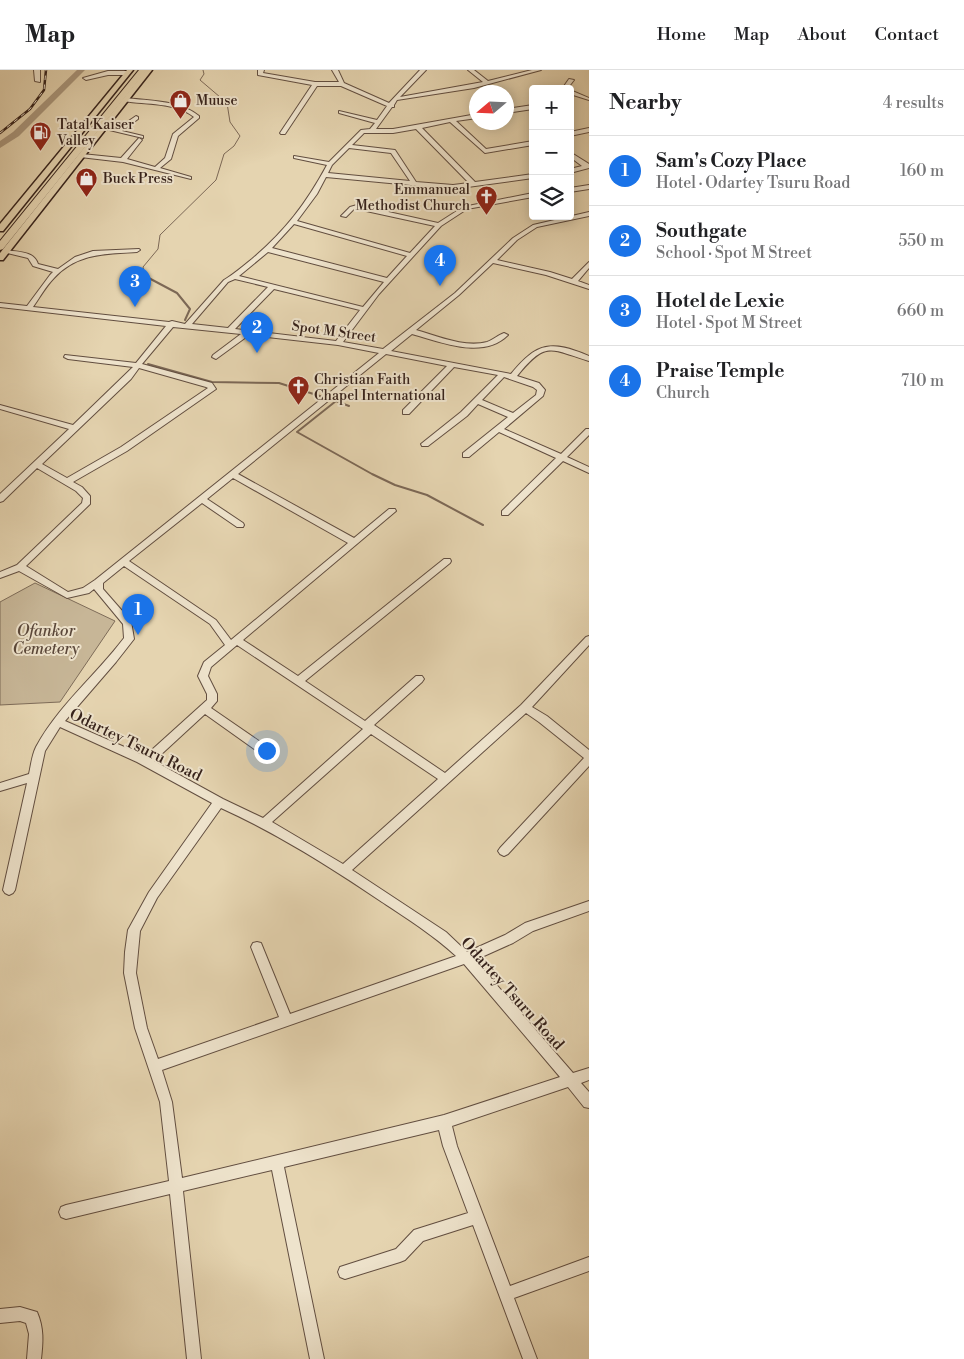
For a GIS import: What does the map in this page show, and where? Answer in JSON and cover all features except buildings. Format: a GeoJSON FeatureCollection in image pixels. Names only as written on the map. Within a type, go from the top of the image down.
{"type":"FeatureCollection","features":[{"type":"Feature","properties":{"kind":"highway"},"geometry":{"type":"LineString","coordinates":[[0,239],[137,70]]}},
{"type":"Feature","properties":{"kind":"highway"},"geometry":{"type":"LineString","coordinates":[[3,249],[143,70]]}},
{"type":"Feature","properties":{"kind":"main road"},"geometry":{"type":"LineString","coordinates":[[0,258],[3,249],[82,156],[149,70]]}},
{"type":"Feature","properties":{"kind":"main road"},"geometry":{"type":"LineString","coordinates":[[0,228],[128,72]]}},
{"type":"Feature","properties":{"kind":"street"},"geometry":{"type":"LineString","coordinates":[[36,70],[38,81]]}},
{"type":"Feature","properties":{"kind":"street"},"geometry":{"type":"LineString","coordinates":[[335,70],[342,84]]}},
{"type":"Feature","properties":{"kind":"street"},"geometry":{"type":"LineString","coordinates":[[373,129],[392,106],[395,99],[422,70]]}},
{"type":"Feature","properties":{"kind":"street"},"geometry":{"type":"LineString","coordinates":[[471,70],[488,83]]}},
{"type":"Feature","properties":{"kind":"street"},"geometry":{"type":"LineString","coordinates":[[395,99],[488,83],[538,70]]}},
{"type":"Feature","properties":{"kind":"street"},"geometry":{"type":"LineString","coordinates":[[86,78],[108,73],[128,72]]}},
{"type":"Feature","properties":{"kind":"street"},"geometry":{"type":"LineString","coordinates":[[261,72],[315,84],[342,84],[392,106]]}},
{"type":"Feature","properties":{"kind":"street"},"geometry":{"type":"LineString","coordinates":[[567,85],[570,80]]}},
{"type":"Feature","properties":{"kind":"street"},"geometry":{"type":"LineString","coordinates":[[283,133],[315,84]]}},
{"type":"Feature","properties":{"kind":"street"},"geometry":{"type":"LineString","coordinates":[[574,93],[589,99]]}},
{"type":"Feature","properties":{"kind":"street"},"geometry":{"type":"LineString","coordinates":[[574,101],[589,99]]}},
{"type":"Feature","properties":{"kind":"street"},"geometry":{"type":"LineString","coordinates":[[126,100],[164,105],[193,113],[197,117],[175,135],[168,159],[157,168]]}},
{"type":"Feature","properties":{"kind":"street"},"geometry":{"type":"LineString","coordinates":[[514,110],[529,108]]}},
{"type":"Feature","properties":{"kind":"street"},"geometry":{"type":"LineString","coordinates":[[342,112],[378,122]]}},
{"type":"Feature","properties":{"kind":"street"},"geometry":{"type":"LineString","coordinates":[[188,325],[226,281],[234,278],[293,222],[325,175],[330,164],[363,131],[373,129],[393,131],[469,117]]}},
{"type":"Feature","properties":{"kind":"street"},"geometry":{"type":"LineString","coordinates":[[119,130],[136,118]]}},
{"type":"Feature","properties":{"kind":"street"},"geometry":{"type":"LineString","coordinates":[[451,120],[485,151],[529,144]]}},
{"type":"Feature","properties":{"kind":"street"},"geometry":{"type":"LineString","coordinates":[[417,126],[473,184]]}},
{"type":"Feature","properties":{"kind":"street"},"geometry":{"type":"LineString","coordinates":[[104,128],[119,130],[140,138],[123,160]]}},
{"type":"Feature","properties":{"kind":"street"},"geometry":{"type":"LineString","coordinates":[[574,133],[589,130]]}},
{"type":"Feature","properties":{"kind":"street"},"geometry":{"type":"LineString","coordinates":[[348,146],[393,151],[414,182]]}},
{"type":"Feature","properties":{"kind":"street"},"geometry":{"type":"LineString","coordinates":[[82,156],[123,160],[189,178]]}},
{"type":"Feature","properties":{"kind":"street"},"geometry":{"type":"LineString","coordinates":[[296,157],[330,164]]}},
{"type":"Feature","properties":{"kind":"street"},"geometry":{"type":"LineString","coordinates":[[574,157],[588,166]]}},
{"type":"Feature","properties":{"kind":"street"},"geometry":{"type":"LineString","coordinates":[[574,170],[588,166]]}},
{"type":"Feature","properties":{"kind":"street"},"geometry":{"type":"LineString","coordinates":[[325,175],[414,182],[448,187],[529,177]]}},
{"type":"Feature","properties":{"kind":"street"},"geometry":{"type":"LineString","coordinates":[[574,189],[589,187]]}},
{"type":"Feature","properties":{"kind":"street"},"geometry":{"type":"LineString","coordinates":[[338,344],[364,309],[439,226],[465,208],[529,196]]}},
{"type":"Feature","properties":{"kind":"street"},"geometry":{"type":"LineString","coordinates":[[344,216],[352,208],[357,207],[439,226]]}},
{"type":"Feature","properties":{"kind":"street"},"geometry":{"type":"LineString","coordinates":[[20,567],[67,595],[86,591],[386,352],[444,304],[505,248],[531,228],[589,214]]}},
{"type":"Feature","properties":{"kind":"street"},"geometry":{"type":"LineString","coordinates":[[293,222],[412,255]]}},
{"type":"Feature","properties":{"kind":"street"},"geometry":{"type":"LineString","coordinates":[[3,249],[30,256],[33,258],[34,264],[58,271]]}},
{"type":"Feature","properties":{"kind":"street"},"geometry":{"type":"LineString","coordinates":[[266,249],[389,281]]}},
{"type":"Feature","properties":{"kind":"street"},"geometry":{"type":"LineString","coordinates":[[29,308],[47,282],[58,271],[85,255],[137,250]]}},
{"type":"Feature","properties":{"kind":"street"},"geometry":{"type":"LineString","coordinates":[[493,261],[574,281],[589,287]]}},
{"type":"Feature","properties":{"kind":"street"},"geometry":{"type":"LineString","coordinates":[[574,281],[589,264]]}},
{"type":"Feature","properties":{"kind":"street"},"geometry":{"type":"LineString","coordinates":[[234,278],[364,309]]}},
{"type":"Feature","properties":{"kind":"street"},"geometry":{"type":"LineString","coordinates":[[230,330],[272,287]]}},
{"type":"Feature","properties":{"kind":"street","name":"Spot M Street"},"geometry":{"type":"LineString","coordinates":[[0,305],[172,323],[338,344],[513,376],[536,385],[541,393],[514,416]]}},
{"type":"Feature","properties":{"kind":"street"},"geometry":{"type":"LineString","coordinates":[[0,498],[128,377],[172,323]]}},
{"type":"Feature","properties":{"kind":"street"},"geometry":{"type":"LineString","coordinates":[[410,331],[485,347],[498,342],[504,336]]}},
{"type":"Feature","properties":{"kind":"street"},"geometry":{"type":"LineString","coordinates":[[216,357],[248,332]]}},
{"type":"Feature","properties":{"kind":"street"},"geometry":{"type":"LineString","coordinates":[[513,376],[530,356],[538,350],[547,347],[559,347],[589,359]]}},
{"type":"Feature","properties":{"kind":"street"},"geometry":{"type":"LineString","coordinates":[[66,482],[124,449],[212,389],[209,385],[138,365],[68,358]]}},
{"type":"Feature","properties":{"kind":"street"},"geometry":{"type":"LineString","coordinates":[[406,412],[420,395],[452,365]]}},
{"type":"Feature","properties":{"kind":"street"},"geometry":{"type":"LineString","coordinates":[[425,444],[464,414],[503,374]]}},
{"type":"Feature","properties":{"kind":"street"},"geometry":{"type":"LineString","coordinates":[[466,455],[514,416],[477,401]]}},
{"type":"Feature","properties":{"kind":"street"},"geometry":{"type":"LineString","coordinates":[[0,408],[73,428]]}},
{"type":"Feature","properties":{"kind":"street"},"geometry":{"type":"LineString","coordinates":[[498,429],[589,470]]}},
{"type":"Feature","properties":{"kind":"street"},"geometry":{"type":"LineString","coordinates":[[505,513],[589,431]]}},
{"type":"Feature","properties":{"kind":"street"},"geometry":{"type":"LineString","coordinates":[[0,575],[20,567],[86,504],[87,498],[79,489],[36,464]]}},
{"type":"Feature","properties":{"kind":"street"},"geometry":{"type":"LineString","coordinates":[[233,475],[354,542]]}},
{"type":"Feature","properties":{"kind":"street"},"geometry":{"type":"LineString","coordinates":[[202,499],[240,525]]}},
{"type":"Feature","properties":{"kind":"street"},"geometry":{"type":"LineString","coordinates":[[146,762],[212,702],[212,694],[203,679],[203,670],[207,664],[234,644],[392,511]]}},
{"type":"Feature","properties":{"kind":"street"},"geometry":{"type":"LineString","coordinates":[[299,681],[447,561]]}},
{"type":"Feature","properties":{"kind":"street"},"geometry":{"type":"LineString","coordinates":[[124,562],[213,622],[234,644],[299,681],[446,779]]}},
{"type":"Feature","properties":{"kind":"street","name":"Odartey Tsuru Road"},"geometry":{"type":"LineString","coordinates":[[98,582],[99,590],[128,623],[129,639],[58,722],[146,762],[219,802],[264,823],[344,870],[442,936],[466,958],[589,1102]]}},
{"type":"Feature","properties":{"kind":"street"},"geometry":{"type":"LineString","coordinates":[[344,870],[525,708],[589,639]]}},
{"type":"Feature","properties":{"kind":"street"},"geometry":{"type":"LineString","coordinates":[[264,823],[419,679]]}},
{"type":"Feature","properties":{"kind":"street"},"geometry":{"type":"LineString","coordinates":[[504,851],[589,758],[543,719],[525,708]]}},
{"type":"Feature","properties":{"kind":"street"},"geometry":{"type":"LineString","coordinates":[[205,709],[268,753]]}},
{"type":"Feature","properties":{"kind":"street"},"geometry":{"type":"LineString","coordinates":[[9,890],[32,777],[43,742],[58,722]]}},
{"type":"Feature","properties":{"kind":"street"},"geometry":{"type":"LineString","coordinates":[[0,788],[32,777]]}},
{"type":"Feature","properties":{"kind":"street"},"geometry":{"type":"LineString","coordinates":[[194,1359],[166,1102],[141,1028],[130,973],[134,930],[153,895],[219,802]]}},
{"type":"Feature","properties":{"kind":"street"},"geometry":{"type":"LineString","coordinates":[[154,1067],[466,958],[528,927],[589,906]]}},
{"type":"Feature","properties":{"kind":"street"},"geometry":{"type":"LineString","coordinates":[[257,947],[287,1021]]}},
{"type":"Feature","properties":{"kind":"street"},"geometry":{"type":"LineString","coordinates":[[66,1212],[444,1122],[589,1074]]}},
{"type":"Feature","properties":{"kind":"street"},"geometry":{"type":"LineString","coordinates":[[444,1122],[450,1146],[530,1359]]}},
{"type":"Feature","properties":{"kind":"street"},"geometry":{"type":"LineString","coordinates":[[277,1163],[317,1359]]}},
{"type":"Feature","properties":{"kind":"street"},"geometry":{"type":"LineString","coordinates":[[345,1272],[400,1255],[419,1235],[477,1217]]}},
{"type":"Feature","properties":{"kind":"street"},"geometry":{"type":"LineString","coordinates":[[506,1294],[589,1264]]}},
{"type":"Feature","properties":{"kind":"street"},"geometry":{"type":"LineString","coordinates":[[0,1316],[20,1314],[32,1317],[36,1334],[34,1359]]}},
{"type":"Feature","properties":{"kind":"green space","name":"Ofankor Cemetery"},"geometry":{"type":"Polygon","coordinates":[[[35,583],[115,621],[60,702],[0,705],[0,602],[35,583]]]}},
{"type":"Feature","properties":{"kind":"waterway"},"geometry":{"type":"LineString","coordinates":[[0,145],[16,134],[81,70]]}},
{"type":"Feature","properties":{"kind":"waterway"},"geometry":{"type":"LineString","coordinates":[[145,276],[143,267],[158,249],[160,235],[216,180],[224,154],[234,146],[240,136],[230,122],[227,103],[200,80],[204,74],[203,70]]}},
{"type":"Feature","properties":{"kind":"waterway"},"geometry":{"type":"LineString","coordinates":[[145,276],[177,293],[190,309],[185,320]]}},
{"type":"Feature","properties":{"kind":"waterway"},"geometry":{"type":"LineString","coordinates":[[148,364],[212,382],[279,383],[323,397]]}},
{"type":"Feature","properties":{"kind":"waterway"},"geometry":{"type":"LineString","coordinates":[[349,406],[336,401],[297,432],[372,474],[395,485],[427,495],[483,525]]}},
{"type":"Feature","properties":{"kind":"railway"},"geometry":{"type":"LineString","coordinates":[[0,133],[30,109],[44,90],[46,70]]}},
{"type":"Feature","properties":{"kind":"place","name":"Muuse"},"geometry":{"type":"Point","coordinates":[180,119]}},
{"type":"Feature","properties":{"kind":"place","name":"Tatal Kaiser Valley"},"geometry":{"type":"Point","coordinates":[41,151]}},
{"type":"Feature","properties":{"kind":"place","name":"Buck Press"},"geometry":{"type":"Point","coordinates":[87,197]}},
{"type":"Feature","properties":{"kind":"place","name":"Emmanueal Methodist Church"},"geometry":{"type":"Point","coordinates":[486,216]}},
{"type":"Feature","properties":{"kind":"place","name":"Praise Temple"},"geometry":{"type":"Point","coordinates":[440,286]}},
{"type":"Feature","properties":{"kind":"place","name":"Hotel de Lexie"},"geometry":{"type":"Point","coordinates":[135,307]}},
{"type":"Feature","properties":{"kind":"place","name":"Southgate"},"geometry":{"type":"Point","coordinates":[257,353]}},
{"type":"Feature","properties":{"kind":"place","name":"Christian Faith Chapel International"},"geometry":{"type":"Point","coordinates":[298,406]}},
{"type":"Feature","properties":{"kind":"place","name":"Sam's Cozy Place"},"geometry":{"type":"Point","coordinates":[138,635]}}]}
